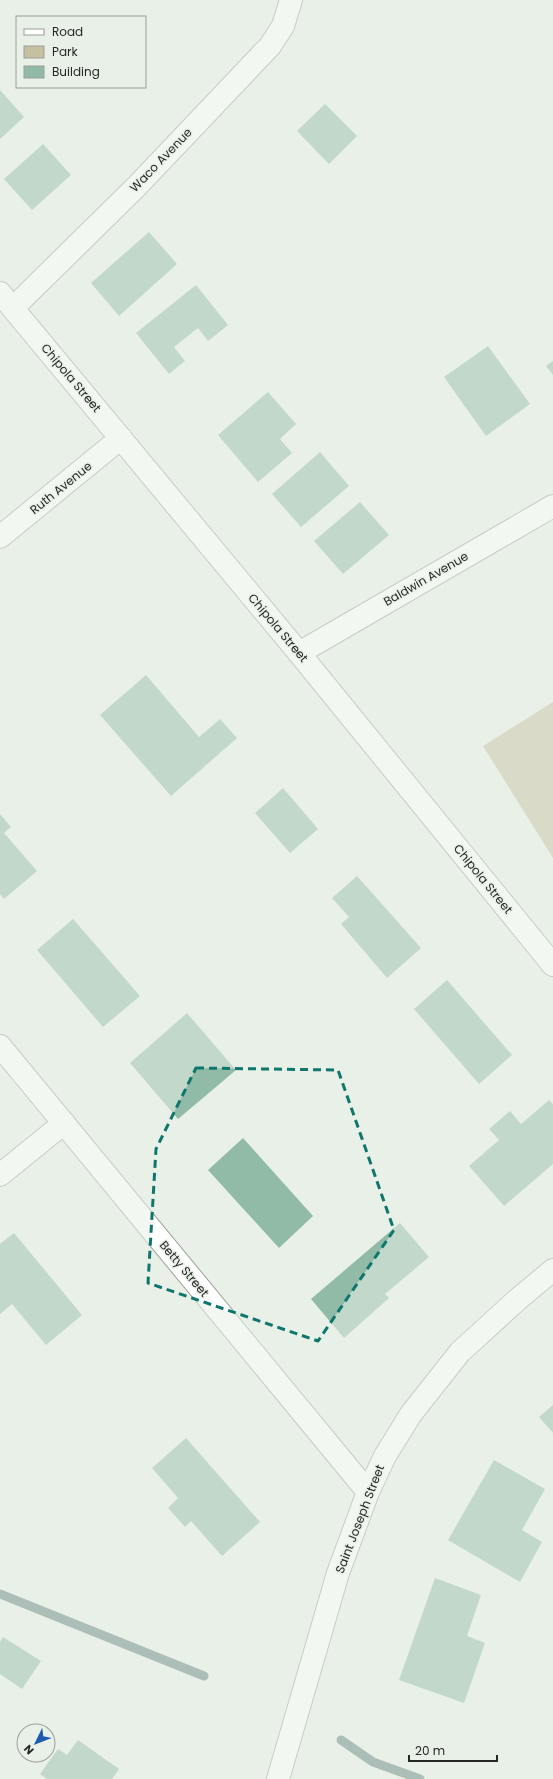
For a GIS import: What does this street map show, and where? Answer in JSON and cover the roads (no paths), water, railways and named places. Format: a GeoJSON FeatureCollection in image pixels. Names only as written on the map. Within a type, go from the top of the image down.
{"type":"FeatureCollection","features":[{"type":"Feature","properties":{"kind":"street","name":"Waco Avenue"},"geometry":{"type":"LineString","coordinates":[[6,300],[137,186],[270,46],[283,26],[291,0]]}},
{"type":"Feature","properties":{"kind":"street","name":"Chipola Street"},"geometry":{"type":"LineString","coordinates":[[6,300],[299,653],[553,965]]}},
{"type":"Feature","properties":{"kind":"street","name":"Ruth Avenue"},"geometry":{"type":"LineString","coordinates":[[0,537],[121,438]]}},
{"type":"Feature","properties":{"kind":"street","name":"Baldwin Avenue"},"geometry":{"type":"LineString","coordinates":[[299,653],[553,506]]}},
{"type":"Feature","properties":{"kind":"street","name":"Betty Street"},"geometry":{"type":"LineString","coordinates":[[0,1046],[368,1492]]}},
{"type":"Feature","properties":{"kind":"street"},"geometry":{"type":"LineString","coordinates":[[0,1175],[64,1123]]}},
{"type":"Feature","properties":{"kind":"street","name":"Saint Joseph Street"},"geometry":{"type":"LineString","coordinates":[[278,1779],[338,1573],[368,1492],[385,1456],[411,1414],[460,1352],[517,1300],[553,1270]]}},
{"type":"Feature","properties":{"kind":"waterway"},"geometry":{"type":"LineString","coordinates":[[0,1594],[204,1676]]}},
{"type":"Feature","properties":{"kind":"waterway"},"geometry":{"type":"LineString","coordinates":[[341,1740],[373,1762],[420,1779]]}}]}
